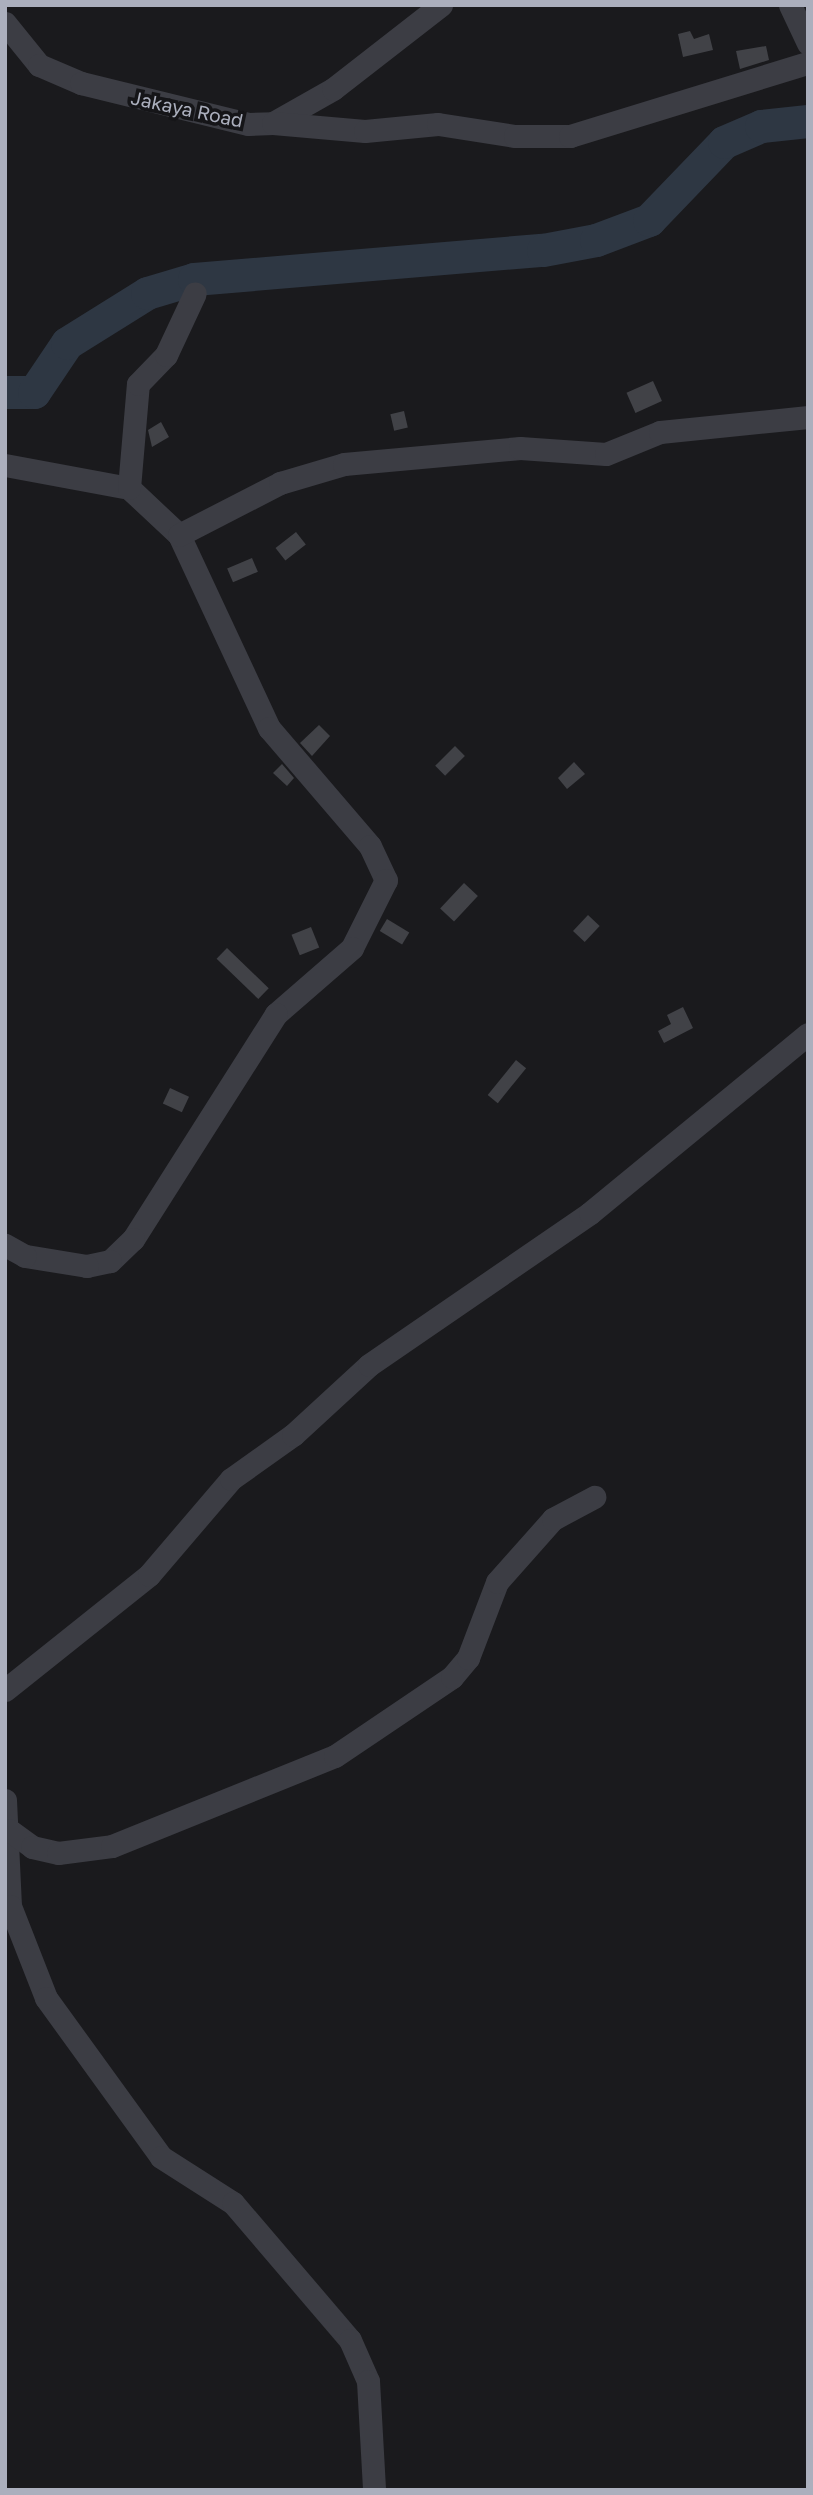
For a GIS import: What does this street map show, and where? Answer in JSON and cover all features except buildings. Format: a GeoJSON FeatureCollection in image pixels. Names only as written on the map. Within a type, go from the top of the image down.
{"type":"FeatureCollection","features":[{"type":"Feature","properties":{"kind":"street"},"geometry":{"type":"LineString","coordinates":[[274,123],[333,89],[441,5]]}},
{"type":"Feature","properties":{"kind":"street"},"geometry":{"type":"LineString","coordinates":[[790,5],[808,43]]}},
{"type":"Feature","properties":{"kind":"street","name":"Jakaya Road"},"geometry":{"type":"LineString","coordinates":[[5,23],[38,65],[81,83],[248,124],[274,123],[365,131],[438,124],[515,136],[570,136],[808,64]]}},
{"type":"Feature","properties":{"kind":"street"},"geometry":{"type":"LineString","coordinates":[[129,488],[138,384],[166,355],[195,293]]}},
{"type":"Feature","properties":{"kind":"street"},"geometry":{"type":"LineString","coordinates":[[179,535],[280,483],[344,464],[520,448],[606,454],[660,432],[808,417]]}},
{"type":"Feature","properties":{"kind":"street"},"geometry":{"type":"LineString","coordinates":[[5,465],[129,488],[179,535],[264,720],[370,846],[386,880],[383,891],[352,948],[276,1014],[172,1185],[110,1261],[87,1266],[25,1256],[5,1245]]}},
{"type":"Feature","properties":{"kind":"street"},"geometry":{"type":"LineString","coordinates":[[5,1690],[149,1575],[231,1479],[288,1439],[369,1365],[590,1213],[808,1034]]}},
{"type":"Feature","properties":{"kind":"street"},"geometry":{"type":"LineString","coordinates":[[9,1829],[32,1847],[58,1853],[112,1846],[335,1756],[452,1677],[468,1658],[497,1582],[553,1519],[594,1497]]}},
{"type":"Feature","properties":{"kind":"street"},"geometry":{"type":"LineString","coordinates":[[5,1800],[9,1829],[10,1906],[46,1998],[161,2157],[233,2203],[349,2340],[369,2381],[374,2490]]}},
{"type":"Feature","properties":{"kind":"waterway"},"geometry":{"type":"LineString","coordinates":[[5,392],[34,392],[67,343],[147,293],[194,279],[543,250],[596,240],[649,220],[724,142],[761,126],[808,121]]}}]}
